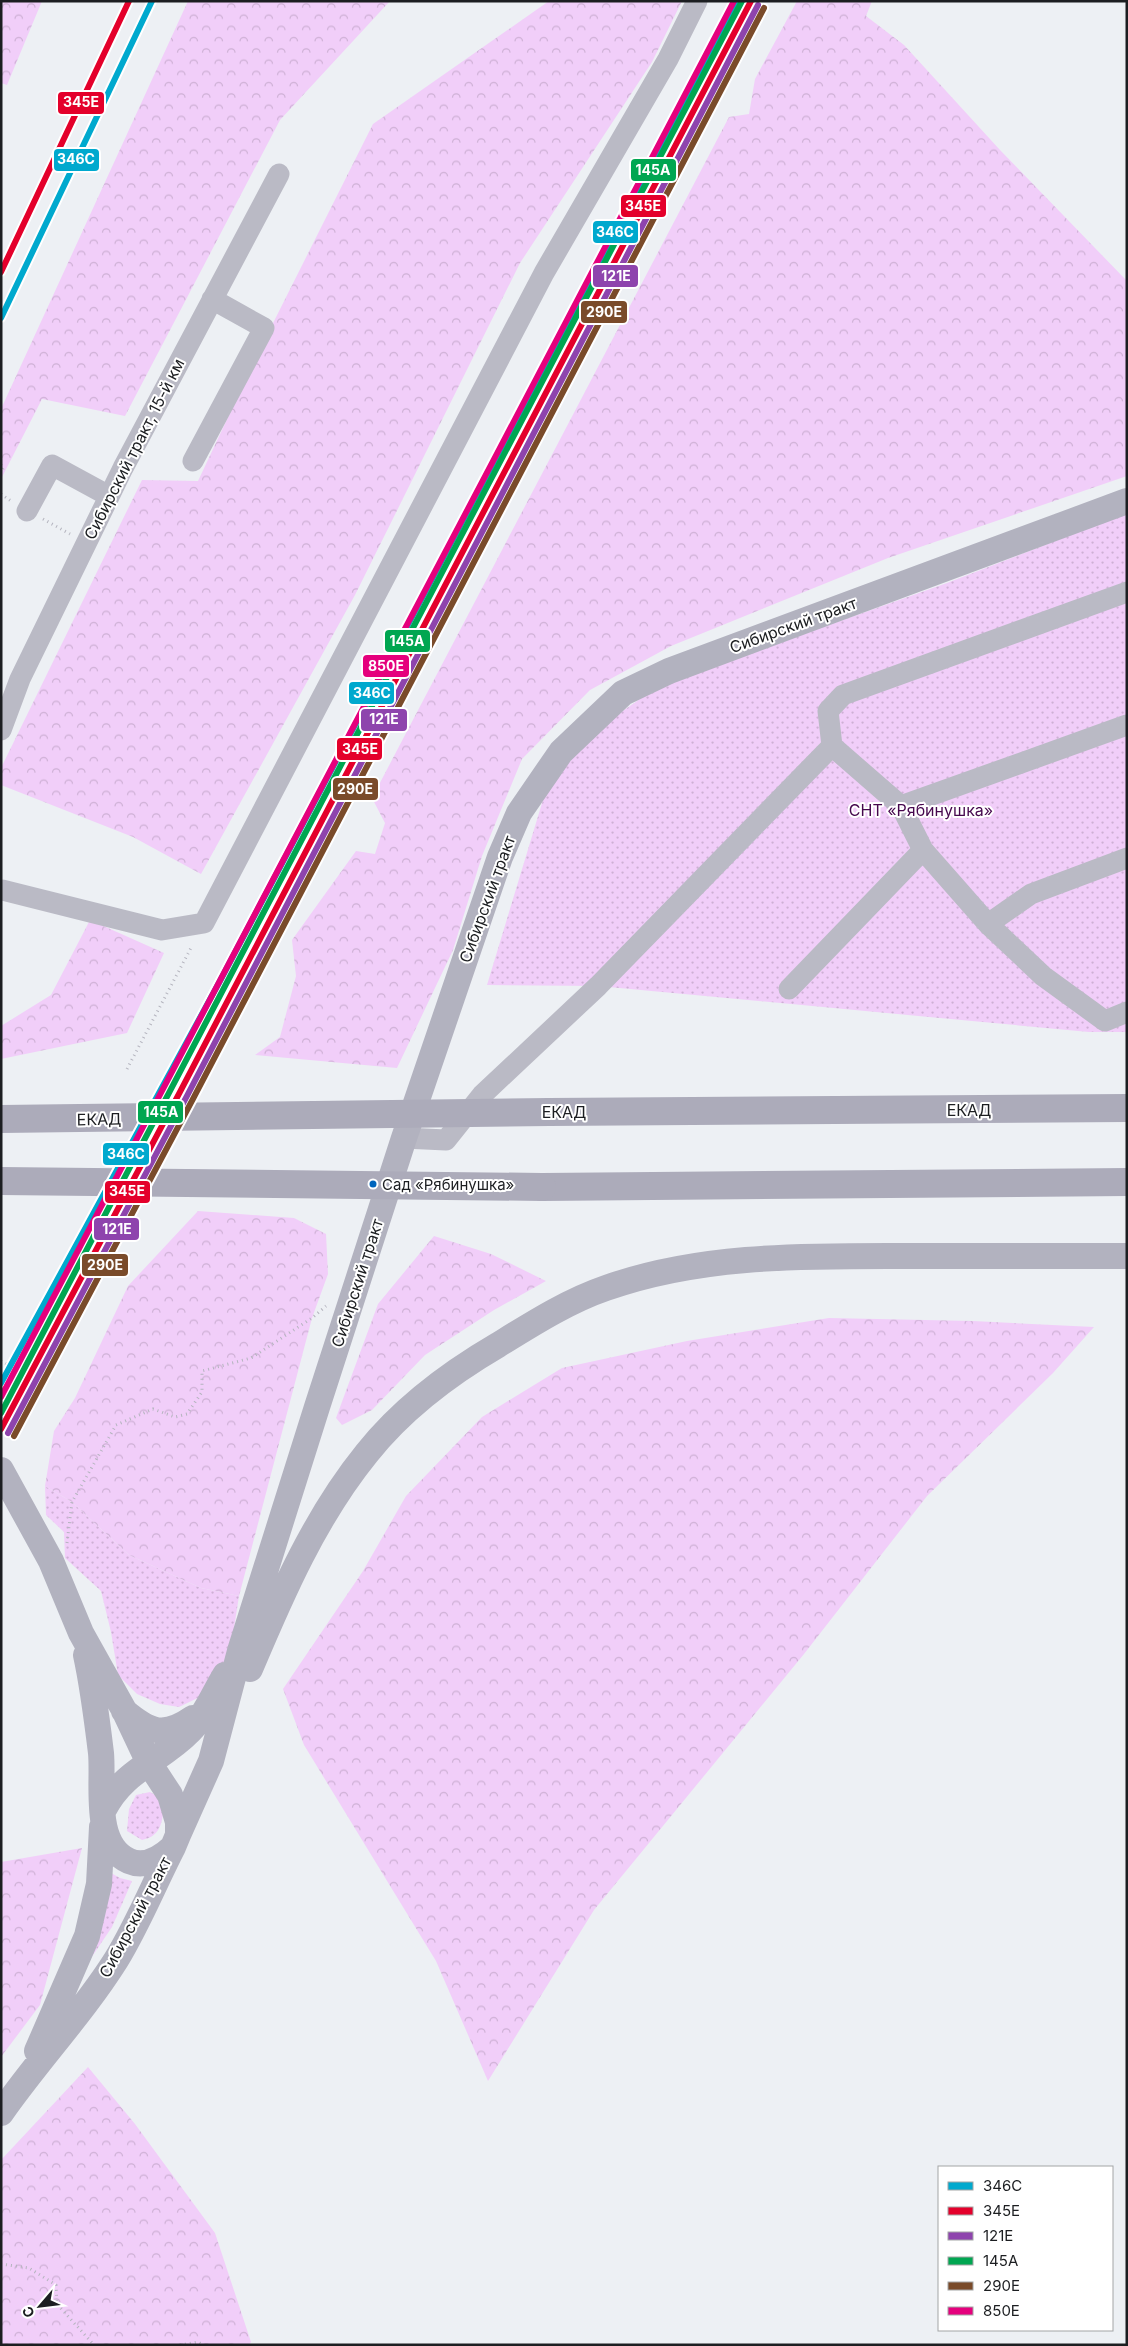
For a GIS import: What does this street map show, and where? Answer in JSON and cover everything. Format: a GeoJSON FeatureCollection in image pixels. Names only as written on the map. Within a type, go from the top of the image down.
{"type":"FeatureCollection","features":[{"type":"Feature","properties":{"kind":"highway","name":"ЕКАД"},"geometry":{"type":"LineString","coordinates":[[1,1119],[548,1112],[1127,1108]]}},
{"type":"Feature","properties":{"kind":"highway"},"geometry":{"type":"LineString","coordinates":[[1,1181],[542,1187],[1127,1182]]}},
{"type":"Feature","properties":{"kind":"main road","name":"Сибирский тракт"},"geometry":{"type":"LineString","coordinates":[[1,2112],[72,2023],[116,1959],[175,1841],[211,1762],[240,1651],[404,1138],[500,857],[519,813],[561,752],[624,693],[669,671],[1127,501]]}},
{"type":"Feature","properties":{"kind":"main road"},"geometry":{"type":"LineString","coordinates":[[211,1762],[281,1596],[307,1544],[335,1497],[368,1452],[421,1399],[450,1375],[545,1317],[606,1288],[669,1270],[732,1261],[805,1256],[1127,1256]]}},
{"type":"Feature","properties":{"kind":"main road"},"geometry":{"type":"LineString","coordinates":[[1,1470],[51,1560],[81,1633],[124,1710],[149,1763],[165,1787],[176,1812],[175,1841],[151,1862],[132,1862],[119,1855],[112,1847],[103,1816],[101,1754],[90,1672],[81,1633]]}},
{"type":"Feature","properties":{"kind":"main road","name":"Сибирский тракт"},"geometry":{"type":"LineString","coordinates":[[24,2081],[87,1936],[99,1884],[103,1816],[113,1792],[124,1781],[190,1731],[240,1651]]}},
{"type":"Feature","properties":{"kind":"main road"},"geometry":{"type":"LineString","coordinates":[[124,1710],[146,1728],[164,1731],[183,1725],[207,1706]]}},
{"type":"Feature","properties":{"kind":"main road"},"geometry":{"type":"LineString","coordinates":[[124,1781],[147,1779],[165,1787]]}},
{"type":"Feature","properties":{"kind":"street"},"geometry":{"type":"LineString","coordinates":[[1,889],[162,930],[204,923],[544,273],[668,59],[697,1]]}},
{"type":"Feature","properties":{"kind":"street","name":"Сибирский тракт, 15-й км"},"geometry":{"type":"LineString","coordinates":[[1,730],[20,679],[109,496],[279,174]]}},
{"type":"Feature","properties":{"kind":"street"},"geometry":{"type":"LineString","coordinates":[[193,461],[264,328],[212,299]]}},
{"type":"Feature","properties":{"kind":"street"},"geometry":{"type":"LineString","coordinates":[[27,511],[52,465],[109,496]]}},
{"type":"Feature","properties":{"kind":"street"},"geometry":{"type":"LineString","coordinates":[[1127,592],[843,695],[828,711],[832,746],[902,806],[923,850],[988,924],[1043,976],[1106,1022],[1127,1012]]}},
{"type":"Feature","properties":{"kind":"street"},"geometry":{"type":"LineString","coordinates":[[902,806],[1127,725]]}},
{"type":"Feature","properties":{"kind":"street"},"geometry":{"type":"LineString","coordinates":[[404,1138],[446,1140],[482,1095],[598,986],[832,746]]}},
{"type":"Feature","properties":{"kind":"street"},"geometry":{"type":"LineString","coordinates":[[789,989],[923,850]]}},
{"type":"Feature","properties":{"kind":"street"},"geometry":{"type":"LineString","coordinates":[[988,924],[1031,894],[1127,858]]}},
{"type":"Feature","properties":{"kind":"path"},"geometry":{"type":"LineString","coordinates":[[1,466],[4,467],[1,472]]}},
{"type":"Feature","properties":{"kind":"path"},"geometry":{"type":"LineString","coordinates":[[127,1069],[204,923]]}},
{"type":"Feature","properties":{"kind":"path"},"geometry":{"type":"LineString","coordinates":[[66,1548],[72,1502],[116,1425],[153,1409],[175,1417],[187,1414],[202,1392],[202,1371],[251,1358],[312,1318],[327,1305]]}},
{"type":"Feature","properties":{"kind":"path"},"geometry":{"type":"LineString","coordinates":[[1,1361],[10,1366]]}},
{"type":"Feature","properties":{"kind":"path"},"geometry":{"type":"LineString","coordinates":[[1,2264],[29,2268],[56,2285],[56,2304],[94,2345]]}},
{"type":"Feature","properties":{"kind":"path"},"geometry":{"type":"LineString","coordinates":[[180,2345],[198,2342],[203,2345]]}},
{"type":"Feature","properties":{"kind":"green space"},"geometry":{"type":"Polygon","coordinates":[[[1,1],[42,1],[7,85],[1,83],[1,1]]]}},
{"type":"Feature","properties":{"kind":"green space"},"geometry":{"type":"Polygon","coordinates":[[[188,1],[390,1],[280,120],[125,416],[42,399],[1,479],[1,409],[188,1]]]}},
{"type":"Feature","properties":{"kind":"green space"},"geometry":{"type":"Polygon","coordinates":[[[549,1],[682,1],[652,62],[520,263],[355,595],[201,874],[133,837],[1,785],[1,768],[142,480],[198,481],[263,343],[373,124],[549,1]]]}},
{"type":"Feature","properties":{"kind":"green space"},"geometry":{"type":"Polygon","coordinates":[[[797,1],[872,1],[866,16],[904,45],[1000,150],[1127,281],[1127,476],[888,558],[671,646],[590,690],[522,759],[482,856],[453,950],[397,1068],[255,1055],[280,1037],[296,976],[292,940],[356,851],[375,854],[385,823],[372,798],[729,117],[749,114],[755,79],[797,1]]]}},
{"type":"Feature","properties":{"kind":"green space","name":"СНТ «Рябинушка»"},"geometry":{"type":"Polygon","coordinates":[[[1127,513],[1127,1032],[1089,1032],[598,986],[487,985],[549,780],[607,722],[660,685],[947,583],[1127,513]]]}},
{"type":"Feature","properties":{"kind":"green space"},"geometry":{"type":"Polygon","coordinates":[[[90,920],[164,953],[127,1033],[1,1059],[1,1026],[51,995],[90,920]]]}},
{"type":"Feature","properties":{"kind":"green space"},"geometry":{"type":"Polygon","coordinates":[[[198,1211],[294,1218],[326,1234],[328,1274],[312,1318],[239,1596],[201,1588],[129,1555],[72,1502],[45,1486],[54,1431],[75,1398],[128,1286],[198,1211]]]}},
{"type":"Feature","properties":{"kind":"green space"},"geometry":{"type":"Polygon","coordinates":[[[434,1236],[491,1254],[546,1281],[494,1310],[425,1355],[372,1410],[342,1425],[336,1418],[378,1304],[434,1236]]]}},
{"type":"Feature","properties":{"kind":"green space"},"geometry":{"type":"Polygon","coordinates":[[[829,1318],[973,1321],[1094,1327],[1053,1373],[927,1496],[804,1654],[594,1910],[488,2081],[436,1961],[304,1745],[283,1689],[363,1571],[406,1496],[482,1417],[562,1368],[687,1341],[829,1318]]]}},
{"type":"Feature","properties":{"kind":"green space"},"geometry":{"type":"Polygon","coordinates":[[[45,1486],[72,1502],[129,1555],[201,1588],[239,1596],[229,1660],[204,1695],[179,1707],[160,1704],[137,1694],[118,1675],[111,1632],[101,1591],[65,1558],[64,1532],[46,1515],[45,1486]]]}},
{"type":"Feature","properties":{"kind":"green space"},"geometry":{"type":"Polygon","coordinates":[[[150,1792],[165,1801],[163,1814],[158,1831],[149,1838],[142,1840],[127,1831],[129,1809],[136,1795],[150,1792]]]}},
{"type":"Feature","properties":{"kind":"green space"},"geometry":{"type":"Polygon","coordinates":[[[82,1848],[40,2005],[1,2057],[1,1862],[82,1848]]]}},
{"type":"Feature","properties":{"kind":"green space"},"geometry":{"type":"Polygon","coordinates":[[[111,1873],[132,1881],[112,1927],[89,1961],[111,1873]]]}},
{"type":"Feature","properties":{"kind":"green space"},"geometry":{"type":"Polygon","coordinates":[[[88,2067],[135,2124],[215,2233],[251,2342],[249,2345],[1,2345],[1,2160],[88,2067]]]}},
{"type":"Feature","properties":{"kind":"transit line","name":"345Е"},"geometry":{"type":"LineString","coordinates":[[1,272],[129,1]]}},
{"type":"Feature","properties":{"kind":"transit line","name":"346С"},"geometry":{"type":"LineString","coordinates":[[1,318],[152,1]]}},
{"type":"Feature","properties":{"kind":"transit line","name":"850Е"},"geometry":{"type":"LineString","coordinates":[[1,1397],[186,1049],[734,1]]}},
{"type":"Feature","properties":{"kind":"transit line","name":"346С"},"geometry":{"type":"LineString","coordinates":[[1,1383],[220,981],[737,1]]}},
{"type":"Feature","properties":{"kind":"transit line","name":"145А"},"geometry":{"type":"LineString","coordinates":[[1,1413],[188,1061],[742,1]]}},
{"type":"Feature","properties":{"kind":"transit line","name":"345Е"},"geometry":{"type":"LineString","coordinates":[[1,1429],[190,1073],[751,1]]}},
{"type":"Feature","properties":{"kind":"transit line","name":"121Е"},"geometry":{"type":"LineString","coordinates":[[8,1433],[197,1077],[758,5]]}},
{"type":"Feature","properties":{"kind":"transit line","name":"290Е"},"geometry":{"type":"LineString","coordinates":[[14,1436],[203,1080],[764,8]]}},
{"type":"Feature","properties":{"kind":"place","name":"Сад «Рябинушка»"},"geometry":{"type":"Point","coordinates":[373,1184]}}]}
